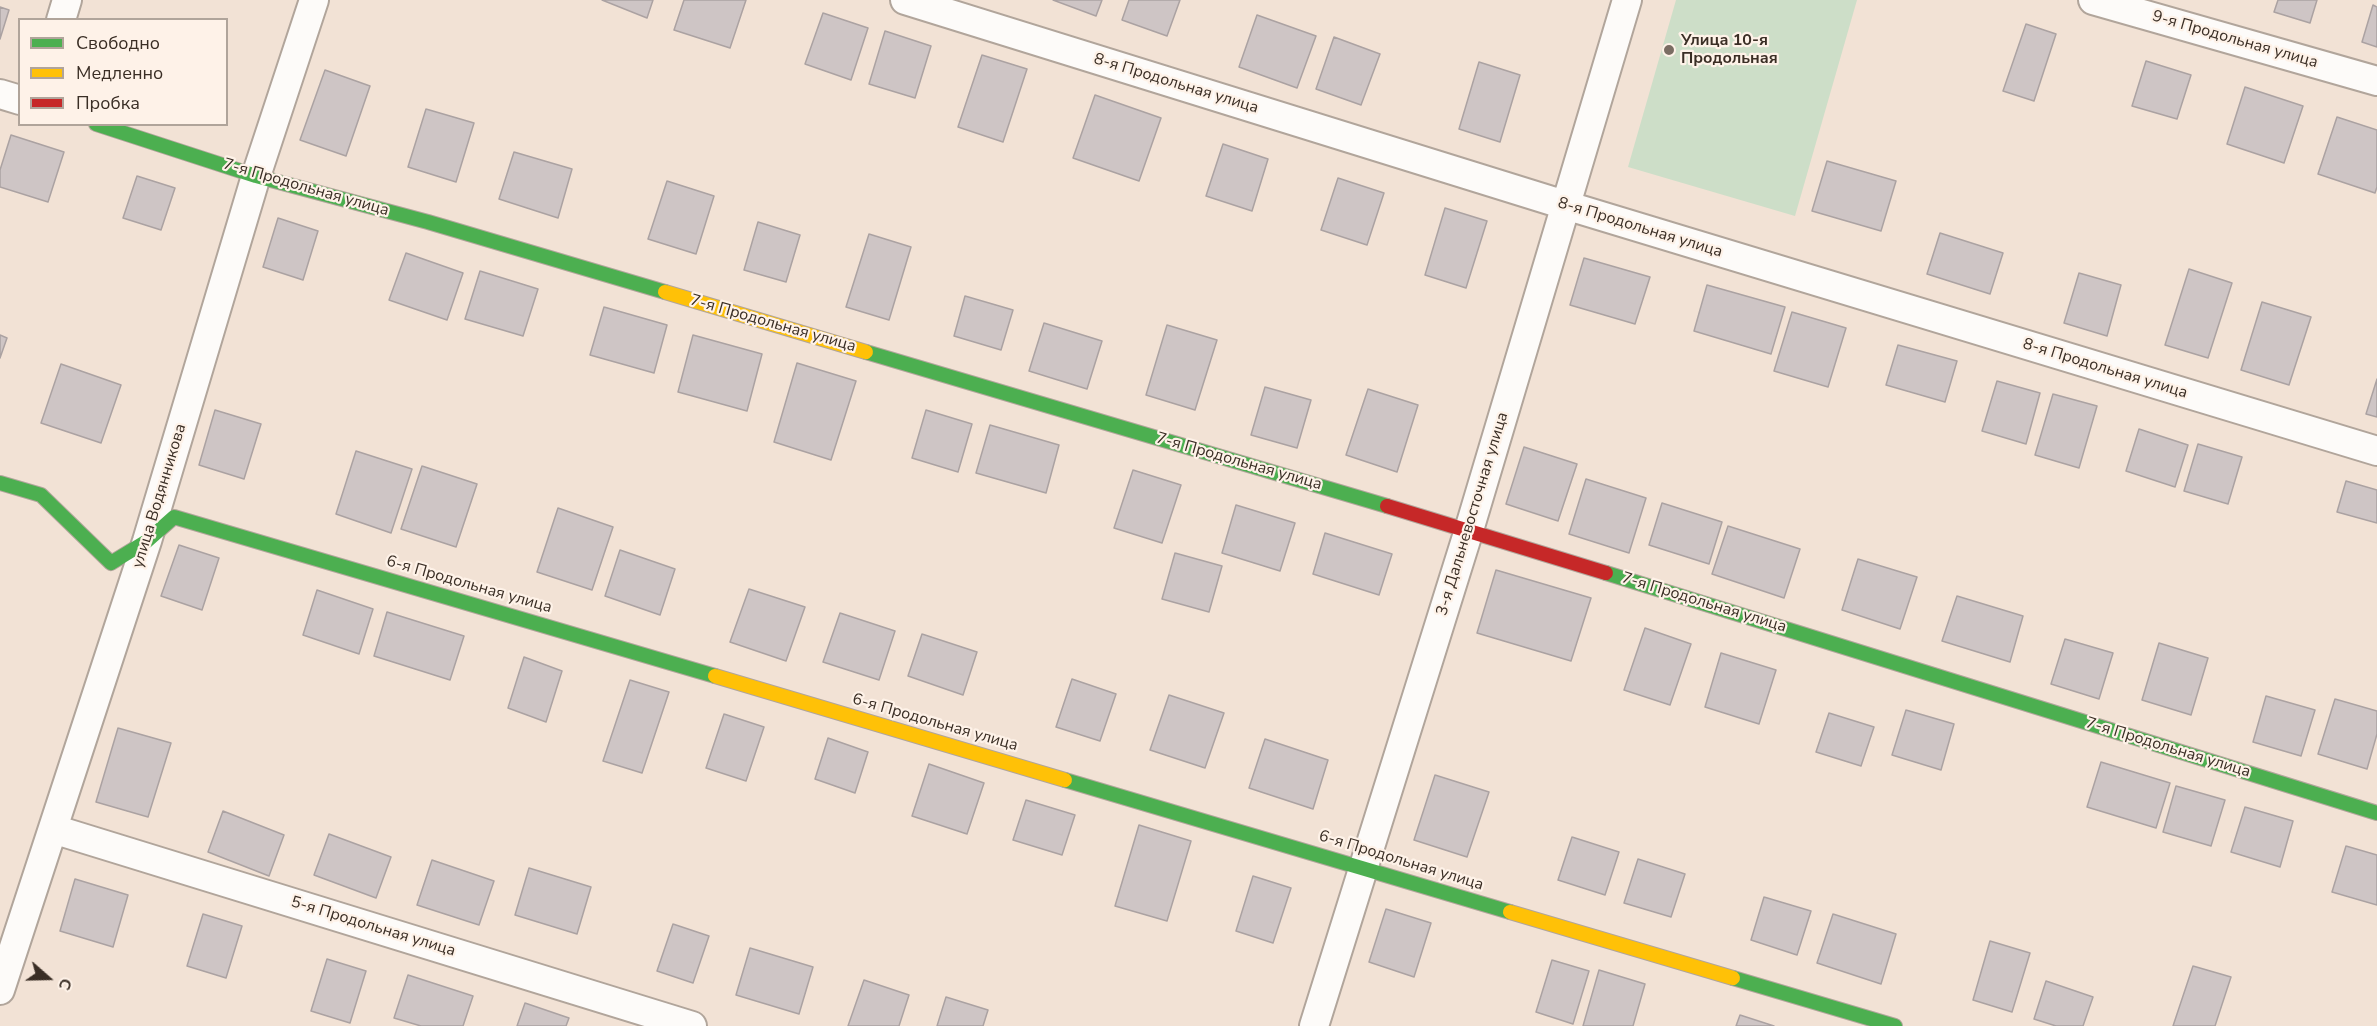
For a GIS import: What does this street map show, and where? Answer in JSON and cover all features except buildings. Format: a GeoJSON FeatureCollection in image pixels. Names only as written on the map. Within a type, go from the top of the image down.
{"type":"FeatureCollection","features":[{"type":"Feature","properties":{"kind":"street"},"geometry":{"type":"LineString","coordinates":[[62,18],[67,0]]}},
{"type":"Feature","properties":{"kind":"street","name":"улица Водянникова"},"geometry":{"type":"LineString","coordinates":[[0,990],[147,541],[256,176],[314,0]]}},
{"type":"Feature","properties":{"kind":"street","name":"8-я Продольная улица"},"geometry":{"type":"LineString","coordinates":[[905,0],[1565,206],[2377,451]]}},
{"type":"Feature","properties":{"kind":"street","name":"3-я Дальневосточная улица"},"geometry":{"type":"LineString","coordinates":[[1314,1026],[1469,530],[1627,0]]}},
{"type":"Feature","properties":{"kind":"street","name":"9-я Продольная улица"},"geometry":{"type":"LineString","coordinates":[[2093,0],[2377,81]]}},
{"type":"Feature","properties":{"kind":"street"},"geometry":{"type":"LineString","coordinates":[[0,94],[18,99]]}},
{"type":"Feature","properties":{"kind":"street","name":"7-я Продольная улица"},"geometry":{"type":"LineString","coordinates":[[102,126],[256,176],[428,222],[1469,530],[2377,813]]}},
{"type":"Feature","properties":{"kind":"street","name":"6-я Продольная улица"},"geometry":{"type":"LineString","coordinates":[[0,483],[41,495],[111,563],[147,541],[174,517],[1364,867],[1895,1026]]}},
{"type":"Feature","properties":{"kind":"street","name":"5-я Продольная улица"},"geometry":{"type":"LineString","coordinates":[[53,829],[692,1026]]}},
{"type":"Feature","properties":{"kind":"green space"},"geometry":{"type":"Polygon","coordinates":[[[1676,0],[1857,0],[1795,216],[1628,167],[1676,0]]]}},
{"type":"Feature","properties":{"kind":"traffic: fast"},"geometry":{"type":"LineString","coordinates":[[102,126],[256,176],[428,222],[665,292]]}},
{"type":"Feature","properties":{"kind":"traffic: fast"},"geometry":{"type":"LineString","coordinates":[[866,352],[1387,506]]}},
{"type":"Feature","properties":{"kind":"traffic: fast"},"geometry":{"type":"LineString","coordinates":[[0,483],[41,495],[111,563],[147,541],[174,517],[715,676]]}},
{"type":"Feature","properties":{"kind":"traffic: fast"},"geometry":{"type":"LineString","coordinates":[[1606,573],[2377,813]]}},
{"type":"Feature","properties":{"kind":"traffic: fast"},"geometry":{"type":"LineString","coordinates":[[1065,780],[1510,912]]}},
{"type":"Feature","properties":{"kind":"traffic: fast"},"geometry":{"type":"LineString","coordinates":[[1733,978],[1895,1026]]}},
{"type":"Feature","properties":{"kind":"traffic: slow"},"geometry":{"type":"LineString","coordinates":[[665,292],[866,352]]}},
{"type":"Feature","properties":{"kind":"traffic: slow"},"geometry":{"type":"LineString","coordinates":[[715,676],[1065,780]]}},
{"type":"Feature","properties":{"kind":"traffic: slow"},"geometry":{"type":"LineString","coordinates":[[1510,912],[1733,978]]}},
{"type":"Feature","properties":{"kind":"traffic: jam"},"geometry":{"type":"LineString","coordinates":[[1387,506],[1606,573]]}},
{"type":"Feature","properties":{"kind":"place","name":"Улица 10-я Продольная"},"geometry":{"type":"Point","coordinates":[1669,50]}}]}
